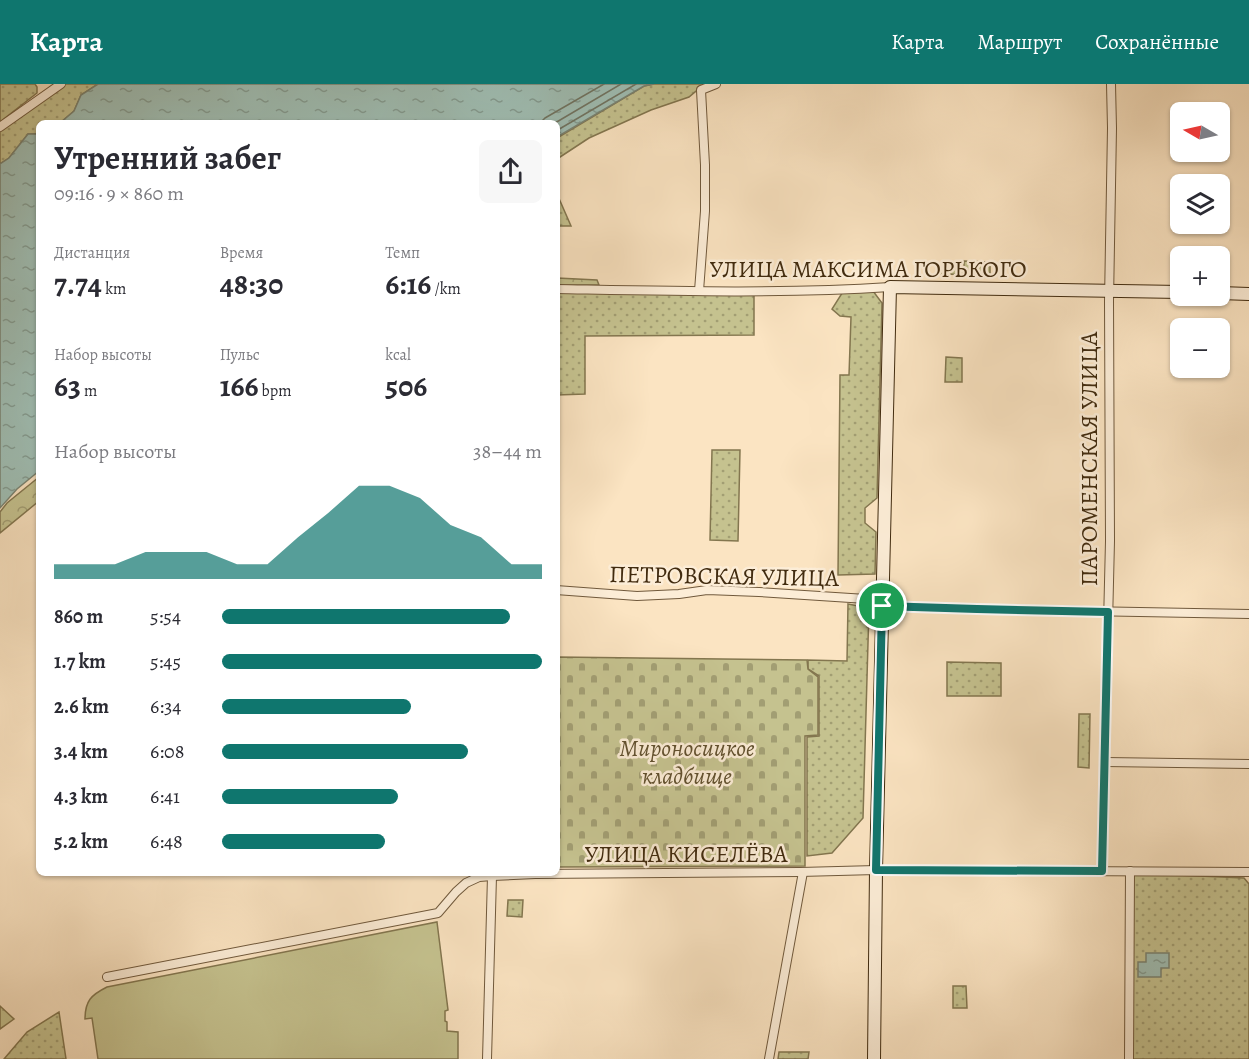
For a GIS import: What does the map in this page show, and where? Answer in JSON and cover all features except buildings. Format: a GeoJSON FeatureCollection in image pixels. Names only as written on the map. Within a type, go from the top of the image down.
{"type":"FeatureCollection","features":[{"type":"Feature","properties":{"kind":"main road","name":"УЛИЦА МАКСИМА ГОРЬКОГО"},"geometry":{"type":"LineString","coordinates":[[890,287],[1170,292]]}},
{"type":"Feature","properties":{"kind":"main road"},"geometry":{"type":"LineString","coordinates":[[874,1059],[876,870],[890,287]]}},
{"type":"Feature","properties":{"kind":"main road"},"geometry":{"type":"LineString","coordinates":[[1230,293],[1249,294]]}},
{"type":"Feature","properties":{"kind":"street"},"geometry":{"type":"LineString","coordinates":[[0,127],[61,84]]}},
{"type":"Feature","properties":{"kind":"street"},"geometry":{"type":"LineString","coordinates":[[699,291],[705,199],[701,90],[716,84]]}},
{"type":"Feature","properties":{"kind":"street","name":"ПАРОМЕНСКАЯ УЛИЦА"},"geometry":{"type":"LineString","coordinates":[[1102,871],[1110,541],[1111,84]]}},
{"type":"Feature","properties":{"kind":"street","name":"УЛИЦА МАКСИМА ГОРЬКОГО"},"geometry":{"type":"LineString","coordinates":[[560,289],[699,291],[839,290],[890,287]]}},
{"type":"Feature","properties":{"kind":"street","name":"ПЕТРОВСКАЯ УЛИЦА"},"geometry":{"type":"LineString","coordinates":[[560,590],[637,596],[707,590],[866,599],[882,606],[1249,614]]}},
{"type":"Feature","properties":{"kind":"street"},"geometry":{"type":"LineString","coordinates":[[1105,762],[1249,764]]}},
{"type":"Feature","properties":{"kind":"street","name":"УЛИЦА КИСЕЛЁВА"},"geometry":{"type":"LineString","coordinates":[[560,874],[876,870],[1249,872]]}},
{"type":"Feature","properties":{"kind":"street"},"geometry":{"type":"LineString","coordinates":[[1129,1059],[1130,871]]}},
{"type":"Feature","properties":{"kind":"street"},"geometry":{"type":"LineString","coordinates":[[769,1059],[803,872]]}},
{"type":"Feature","properties":{"kind":"street"},"geometry":{"type":"LineString","coordinates":[[487,1059],[492,876]]}},
{"type":"Feature","properties":{"kind":"street","name":"УЛИЦА КИСЕЛЁВА"},"geometry":{"type":"LineString","coordinates":[[107,977],[438,913],[466,884],[479,877],[492,876]]}},
{"type":"Feature","properties":{"kind":"green space"},"geometry":{"type":"Polygon","coordinates":[[[0,84],[35,84],[37,93],[0,122],[0,84]]]}},
{"type":"Feature","properties":{"kind":"green space"},"geometry":{"type":"Polygon","coordinates":[[[56,84],[98,84],[81,95],[74,111],[64,120],[36,120],[36,134],[28,134],[9,158],[0,164],[0,128],[56,84]]]}},
{"type":"Feature","properties":{"kind":"green space"},"geometry":{"type":"Polygon","coordinates":[[[708,84],[689,97],[651,110],[589,138],[560,157],[560,136],[644,86],[708,84]]]}},
{"type":"Feature","properties":{"kind":"green space"},"geometry":{"type":"Polygon","coordinates":[[[560,201],[571,226],[560,226],[560,201]]]}},
{"type":"Feature","properties":{"kind":"green space"},"geometry":{"type":"Polygon","coordinates":[[[964,261],[990,262],[990,275],[938,274],[938,268],[964,269],[964,261]]]}},
{"type":"Feature","properties":{"kind":"green space"},"geometry":{"type":"Polygon","coordinates":[[[560,278],[597,280],[599,285],[560,285],[560,278]]]}},
{"type":"Feature","properties":{"kind":"green space"},"geometry":{"type":"Polygon","coordinates":[[[560,289],[754,290],[754,335],[585,336],[585,394],[560,395],[560,289]]]}},
{"type":"Feature","properties":{"kind":"green space"},"geometry":{"type":"Polygon","coordinates":[[[844,290],[873,291],[882,303],[877,498],[865,508],[865,523],[876,532],[875,574],[838,575],[840,375],[849,375],[851,317],[840,316],[832,309],[844,290]]]}},
{"type":"Feature","properties":{"kind":"green space"},"geometry":{"type":"Polygon","coordinates":[[[946,357],[962,358],[962,382],[945,382],[946,357]]]}},
{"type":"Feature","properties":{"kind":"green space"},"geometry":{"type":"Polygon","coordinates":[[[712,450],[740,450],[738,541],[710,540],[712,450]]]}},
{"type":"Feature","properties":{"kind":"green space"},"geometry":{"type":"Polygon","coordinates":[[[36,479],[36,503],[0,533],[0,512],[7,503],[36,479]]]}},
{"type":"Feature","properties":{"kind":"green space"},"geometry":{"type":"Polygon","coordinates":[[[848,604],[869,608],[863,818],[832,853],[807,856],[807,737],[819,736],[819,676],[808,669],[808,660],[847,661],[848,604]]]}},
{"type":"Feature","properties":{"kind":"green space","name":"Мироносицкое кладбище"},"geometry":{"type":"Polygon","coordinates":[[[560,657],[807,660],[808,669],[818,677],[818,735],[805,736],[805,866],[560,867],[560,657]]]}},
{"type":"Feature","properties":{"kind":"green space"},"geometry":{"type":"Polygon","coordinates":[[[947,662],[1001,663],[1001,696],[947,696],[947,662]]]}},
{"type":"Feature","properties":{"kind":"green space"},"geometry":{"type":"Polygon","coordinates":[[[1079,714],[1090,714],[1089,768],[1078,767],[1079,714]]]}},
{"type":"Feature","properties":{"kind":"green space"},"geometry":{"type":"Polygon","coordinates":[[[1132,873],[1244,878],[1249,884],[1249,1059],[1131,1059],[1132,873]]]}},
{"type":"Feature","properties":{"kind":"green space"},"geometry":{"type":"Polygon","coordinates":[[[508,900],[523,900],[522,917],[507,916],[508,900]]]}},
{"type":"Feature","properties":{"kind":"green space"},"geometry":{"type":"Polygon","coordinates":[[[437,922],[448,1010],[445,1011],[445,1021],[447,1031],[458,1032],[458,1059],[98,1059],[92,1018],[85,1019],[85,1013],[90,999],[107,987],[437,922]]]}},
{"type":"Feature","properties":{"kind":"green space"},"geometry":{"type":"Polygon","coordinates":[[[953,986],[966,986],[967,1008],[953,1008],[953,986]]]}},
{"type":"Feature","properties":{"kind":"green space"},"geometry":{"type":"Polygon","coordinates":[[[0,1006],[14,1019],[0,1029],[0,1006]]]}},
{"type":"Feature","properties":{"kind":"green space"},"geometry":{"type":"Polygon","coordinates":[[[59,1012],[66,1059],[4,1059],[27,1032],[59,1012]]]}},
{"type":"Feature","properties":{"kind":"green space"},"geometry":{"type":"Polygon","coordinates":[[[779,1052],[809,1052],[808,1059],[778,1059],[779,1052]]]}},
{"type":"Feature","properties":{"kind":"water"},"geometry":{"type":"Polygon","coordinates":[[[98,84],[654,84],[644,86],[560,135],[560,120],[64,120],[74,111],[81,95],[98,84]]]}},
{"type":"Feature","properties":{"kind":"water"},"geometry":{"type":"Polygon","coordinates":[[[28,134],[36,134],[36,473],[17,489],[0,508],[0,164],[9,158],[28,134]]]}},
{"type":"Feature","properties":{"kind":"water"},"geometry":{"type":"Polygon","coordinates":[[[1146,953],[1169,953],[1169,968],[1161,968],[1161,977],[1138,977],[1138,962],[1146,962],[1146,953]]]}},
{"type":"Feature","properties":{"kind":"route"},"geometry":{"type":"LineString","coordinates":[[882,606],[1108,612],[1102,871],[876,870],[882,606]]}}]}
